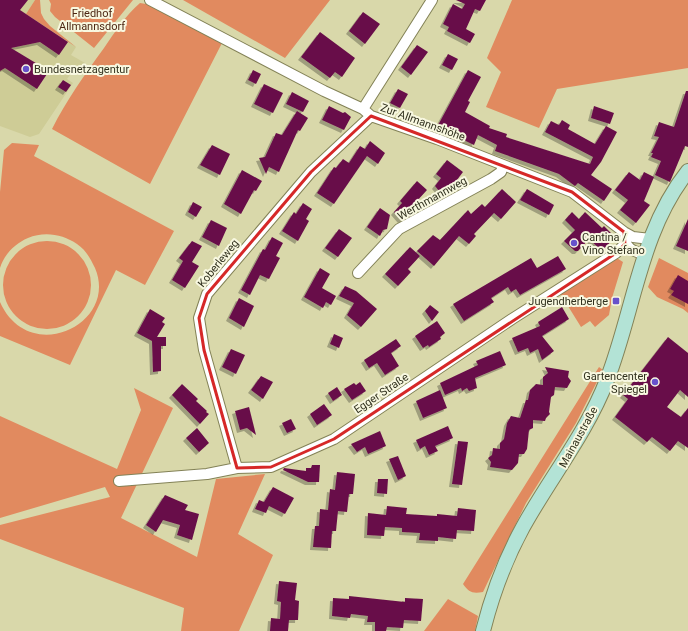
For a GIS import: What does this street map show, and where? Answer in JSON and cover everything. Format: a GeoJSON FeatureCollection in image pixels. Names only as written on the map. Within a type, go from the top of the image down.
{"type":"FeatureCollection","features":[{"type":"Feature","properties":{"kind":"main road","name":"Mainaustraße"},"geometry":{"type":"LineString","coordinates":[[483,631],[495,589],[507,558],[523,527],[588,421],[607,380],[650,239],[667,204],[688,171]]}},
{"type":"Feature","properties":{"kind":"street","name":"Zur Allmannshöhe"},"geometry":{"type":"LineString","coordinates":[[150,0],[324,91],[363,109],[371,116],[437,138],[572,192],[624,232],[633,237],[650,239]]}},
{"type":"Feature","properties":{"kind":"street"},"geometry":{"type":"LineString","coordinates":[[363,109],[432,0]]}},
{"type":"Feature","properties":{"kind":"street","name":"Koberleweg"},"geometry":{"type":"LineString","coordinates":[[237,468],[204,350],[200,318],[207,294],[311,172],[371,116]]}},
{"type":"Feature","properties":{"kind":"street","name":"Werthmannweg"},"geometry":{"type":"LineString","coordinates":[[358,273],[399,229],[491,179],[501,172],[504,165]]}},
{"type":"Feature","properties":{"kind":"street"},"geometry":{"type":"LineString","coordinates":[[624,232],[625,244],[630,249],[645,255]]}},
{"type":"Feature","properties":{"kind":"street","name":"Egger Straße"},"geometry":{"type":"LineString","coordinates":[[119,481],[207,474],[237,468],[271,467],[334,440],[512,319],[616,253],[625,244]]}},
{"type":"Feature","properties":{"kind":"highlighted area"},"geometry":{"type":"Polygon","coordinates":[[[371,116],[572,192],[624,232],[625,244],[616,253],[334,439],[271,467],[237,468],[204,350],[199,318],[207,294],[311,172],[371,116]]]}},
{"type":"Feature","properties":{"kind":"shaded area"},"geometry":{"type":"Polygon","coordinates":[[[0,0],[35,0],[26,14],[76,47],[71,55],[85,63],[79,71],[75,68],[67,79],[73,83],[39,134],[30,137],[0,126],[0,0]]]}},
{"type":"Feature","properties":{"kind":"green space"},"geometry":{"type":"Polygon","coordinates":[[[35,0],[40,0],[41,13],[50,26],[76,47],[26,14],[35,0]]]}},
{"type":"Feature","properties":{"kind":"green space","name":"Friedhof Allmannsdorf"},"geometry":{"type":"Polygon","coordinates":[[[49,0],[133,0],[94,48],[55,17],[50,11],[51,4],[49,0]]]}},
{"type":"Feature","properties":{"kind":"green space"},"geometry":{"type":"Polygon","coordinates":[[[183,0],[330,0],[285,58],[183,0]]]}},
{"type":"Feature","properties":{"kind":"green space"},"geometry":{"type":"Polygon","coordinates":[[[512,0],[688,0],[688,68],[557,89],[539,128],[486,107],[501,72],[487,58],[512,0]]]}},
{"type":"Feature","properties":{"kind":"green space"},"geometry":{"type":"Polygon","coordinates":[[[140,3],[152,5],[222,43],[150,184],[52,129],[70,98],[120,24],[140,3]]]}},
{"type":"Feature","properties":{"kind":"green space"},"geometry":{"type":"Polygon","coordinates":[[[12,143],[39,145],[34,156],[174,231],[145,285],[116,270],[70,365],[0,336],[0,302],[13,321],[30,332],[49,335],[67,330],[83,321],[94,306],[99,288],[95,268],[85,252],[80,246],[60,236],[47,234],[34,236],[23,240],[10,250],[0,268],[0,192],[4,150],[12,143]]]}},
{"type":"Feature","properties":{"kind":"green space"},"geometry":{"type":"Polygon","coordinates":[[[47,241],[64,244],[78,254],[88,268],[91,285],[88,302],[78,316],[64,326],[47,329],[30,326],[16,316],[6,302],[3,285],[6,268],[16,254],[30,244],[47,241]]]}},
{"type":"Feature","properties":{"kind":"green space"},"geometry":{"type":"Polygon","coordinates":[[[612,255],[623,262],[612,298],[609,315],[595,327],[590,321],[581,327],[558,290],[612,255]]]}},
{"type":"Feature","properties":{"kind":"green space"},"geometry":{"type":"Polygon","coordinates":[[[659,258],[688,273],[688,313],[683,309],[657,297],[648,287],[659,258]]]}},
{"type":"Feature","properties":{"kind":"green space"},"geometry":{"type":"Polygon","coordinates":[[[599,367],[603,370],[576,423],[526,503],[483,592],[476,593],[469,591],[463,584],[599,367]]]}},
{"type":"Feature","properties":{"kind":"green space"},"geometry":{"type":"Polygon","coordinates":[[[134,388],[173,408],[121,518],[197,557],[216,479],[265,474],[238,534],[273,555],[239,631],[181,631],[184,608],[0,539],[0,525],[110,497],[105,487],[0,518],[0,416],[117,469],[141,410],[134,388]]]}},
{"type":"Feature","properties":{"kind":"green space"},"geometry":{"type":"Polygon","coordinates":[[[448,599],[478,616],[475,631],[424,631],[448,599]]]}},
{"type":"Feature","properties":{"kind":"building"},"geometry":{"type":"Polygon","coordinates":[[[0,0],[28,0],[20,10],[68,42],[59,55],[40,42],[11,48],[49,71],[37,89],[5,68],[0,71],[0,0]]]}},
{"type":"Feature","properties":{"kind":"building"},"geometry":{"type":"Polygon","coordinates":[[[456,0],[486,0],[480,11],[475,9],[466,29],[475,34],[470,43],[447,31],[449,27],[443,24],[453,4],[462,9],[465,4],[456,0]]]}},
{"type":"Feature","properties":{"kind":"building"},"geometry":{"type":"Polygon","coordinates":[[[363,12],[380,24],[365,44],[349,31],[363,12]]]}},
{"type":"Feature","properties":{"kind":"building"},"geometry":{"type":"Polygon","coordinates":[[[320,32],[355,58],[342,77],[335,72],[330,78],[301,57],[320,32]]]}},
{"type":"Feature","properties":{"kind":"building"},"geometry":{"type":"Polygon","coordinates":[[[417,45],[428,52],[411,75],[401,67],[417,45]]]}},
{"type":"Feature","properties":{"kind":"building"},"geometry":{"type":"Polygon","coordinates":[[[448,54],[458,59],[452,70],[442,65],[448,54]]]}},
{"type":"Feature","properties":{"kind":"building"},"geometry":{"type":"Polygon","coordinates":[[[253,70],[261,74],[256,84],[248,80],[253,70]]]}},
{"type":"Feature","properties":{"kind":"building"},"geometry":{"type":"Polygon","coordinates":[[[468,70],[481,77],[468,101],[470,102],[465,112],[490,126],[489,128],[507,134],[506,137],[590,164],[593,157],[545,132],[551,121],[559,125],[562,120],[570,125],[568,129],[595,144],[606,126],[617,132],[601,162],[591,175],[612,189],[604,201],[578,183],[575,186],[559,174],[495,151],[497,145],[478,135],[474,145],[437,127],[468,70]]]}},
{"type":"Feature","properties":{"kind":"building"},"geometry":{"type":"Polygon","coordinates":[[[63,80],[71,85],[66,92],[58,87],[63,80]]]}},
{"type":"Feature","properties":{"kind":"building"},"geometry":{"type":"Polygon","coordinates":[[[264,84],[283,93],[273,113],[254,104],[264,84]]]}},
{"type":"Feature","properties":{"kind":"building"},"geometry":{"type":"Polygon","coordinates":[[[398,89],[408,94],[400,108],[390,103],[398,89]]]}},
{"type":"Feature","properties":{"kind":"building"},"geometry":{"type":"Polygon","coordinates":[[[686,91],[688,91],[688,147],[685,146],[670,182],[655,175],[661,161],[651,157],[653,153],[651,153],[659,137],[654,136],[659,122],[674,127],[686,91]]]}},
{"type":"Feature","properties":{"kind":"building"},"geometry":{"type":"Polygon","coordinates":[[[292,92],[309,101],[303,112],[286,104],[292,92]]]}},
{"type":"Feature","properties":{"kind":"building"},"geometry":{"type":"Polygon","coordinates":[[[329,106],[343,113],[345,112],[351,117],[344,130],[322,120],[329,106]]]}},
{"type":"Feature","properties":{"kind":"building"},"geometry":{"type":"Polygon","coordinates":[[[594,106],[614,113],[610,124],[591,118],[594,106]]]}},
{"type":"Feature","properties":{"kind":"building"},"geometry":{"type":"Polygon","coordinates":[[[297,111],[308,118],[300,131],[298,130],[279,172],[269,167],[266,174],[259,158],[265,157],[276,133],[282,135],[297,111]]]}},
{"type":"Feature","properties":{"kind":"building"},"geometry":{"type":"Polygon","coordinates":[[[370,141],[385,153],[378,164],[367,156],[334,204],[317,193],[334,167],[336,168],[343,159],[349,163],[360,146],[365,149],[370,141]]]}},
{"type":"Feature","properties":{"kind":"building"},"geometry":{"type":"Polygon","coordinates":[[[212,145],[230,154],[220,175],[200,165],[212,145]]]}},
{"type":"Feature","properties":{"kind":"building"},"geometry":{"type":"Polygon","coordinates":[[[447,160],[463,172],[444,197],[435,186],[441,178],[436,174],[447,160]]]}},
{"type":"Feature","properties":{"kind":"building"},"geometry":{"type":"Polygon","coordinates":[[[242,170],[262,181],[256,191],[254,190],[241,214],[224,204],[242,170]]]}},
{"type":"Feature","properties":{"kind":"building"},"geometry":{"type":"Polygon","coordinates":[[[629,172],[640,180],[644,172],[654,177],[644,201],[650,205],[636,223],[620,210],[628,200],[615,190],[629,172]]]}},
{"type":"Feature","properties":{"kind":"building"},"geometry":{"type":"Polygon","coordinates":[[[417,181],[427,190],[416,202],[420,205],[410,216],[401,220],[394,212],[402,203],[400,201],[417,181]]]}},
{"type":"Feature","properties":{"kind":"building"},"geometry":{"type":"Polygon","coordinates":[[[502,189],[516,202],[501,219],[494,213],[474,234],[476,236],[469,244],[459,236],[434,266],[417,251],[433,235],[440,240],[468,210],[471,214],[482,204],[485,207],[502,189]]]}},
{"type":"Feature","properties":{"kind":"building"},"geometry":{"type":"Polygon","coordinates":[[[527,189],[554,205],[549,215],[520,200],[527,189]]]}},
{"type":"Feature","properties":{"kind":"building"},"geometry":{"type":"Polygon","coordinates":[[[193,202],[202,207],[196,217],[188,212],[193,202]]]}},
{"type":"Feature","properties":{"kind":"building"},"geometry":{"type":"Polygon","coordinates":[[[303,203],[312,209],[306,219],[309,221],[298,241],[282,231],[294,212],[296,214],[303,203]]]}},
{"type":"Feature","properties":{"kind":"building"},"geometry":{"type":"Polygon","coordinates":[[[380,208],[390,215],[387,229],[383,230],[380,236],[367,227],[380,208]]]}},
{"type":"Feature","properties":{"kind":"building"},"geometry":{"type":"Polygon","coordinates":[[[572,212],[579,219],[585,212],[602,228],[604,226],[615,237],[602,251],[589,239],[578,251],[575,251],[564,241],[575,230],[565,220],[572,212]]]}},
{"type":"Feature","properties":{"kind":"building"},"geometry":{"type":"Polygon","coordinates":[[[688,219],[688,251],[676,246],[688,219]]]}},
{"type":"Feature","properties":{"kind":"building"},"geometry":{"type":"Polygon","coordinates":[[[211,220],[227,228],[219,246],[202,237],[211,220]]]}},
{"type":"Feature","properties":{"kind":"building"},"geometry":{"type":"Polygon","coordinates":[[[339,229],[352,238],[338,257],[325,248],[339,229]]]}},
{"type":"Feature","properties":{"kind":"building"},"geometry":{"type":"Polygon","coordinates":[[[272,237],[283,243],[276,256],[280,258],[269,279],[260,275],[250,295],[241,290],[263,249],[265,250],[272,237]]]}},
{"type":"Feature","properties":{"kind":"building"},"geometry":{"type":"Polygon","coordinates":[[[192,241],[202,246],[192,262],[199,266],[185,288],[172,280],[183,261],[179,258],[192,241]]]}},
{"type":"Feature","properties":{"kind":"building"},"geometry":{"type":"Polygon","coordinates":[[[410,247],[420,256],[408,269],[411,272],[398,286],[385,274],[410,247]]]}},
{"type":"Feature","properties":{"kind":"building"},"geometry":{"type":"Polygon","coordinates":[[[558,256],[566,269],[520,295],[516,289],[511,292],[508,287],[491,298],[494,302],[464,321],[453,304],[531,258],[537,268],[558,256]]]}},
{"type":"Feature","properties":{"kind":"building"},"geometry":{"type":"Polygon","coordinates":[[[320,268],[330,274],[322,288],[336,296],[331,305],[326,302],[323,308],[304,297],[320,268]]]}},
{"type":"Feature","properties":{"kind":"building"},"geometry":{"type":"Polygon","coordinates":[[[678,275],[688,281],[688,304],[671,295],[674,291],[670,289],[678,275]]]}},
{"type":"Feature","properties":{"kind":"building"},"geometry":{"type":"Polygon","coordinates":[[[345,286],[356,291],[377,309],[361,327],[347,315],[354,303],[339,296],[345,286]]]}},
{"type":"Feature","properties":{"kind":"building"},"geometry":{"type":"Polygon","coordinates":[[[239,298],[254,306],[244,327],[229,318],[239,298]]]}},
{"type":"Feature","properties":{"kind":"building"},"geometry":{"type":"Polygon","coordinates":[[[430,305],[439,312],[432,321],[425,311],[430,305]]]}},
{"type":"Feature","properties":{"kind":"building"},"geometry":{"type":"Polygon","coordinates":[[[562,307],[569,319],[542,336],[554,351],[542,360],[538,349],[530,353],[528,348],[518,352],[512,338],[540,326],[538,322],[562,307]]]}},
{"type":"Feature","properties":{"kind":"building"},"geometry":{"type":"Polygon","coordinates":[[[150,309],[165,318],[162,322],[165,324],[157,337],[166,337],[166,346],[161,346],[161,371],[153,372],[152,341],[137,333],[150,309]]]}},
{"type":"Feature","properties":{"kind":"building"},"geometry":{"type":"Polygon","coordinates":[[[437,321],[445,333],[440,337],[441,339],[429,347],[428,345],[423,348],[415,336],[437,321]]]}},
{"type":"Feature","properties":{"kind":"building"},"geometry":{"type":"Polygon","coordinates":[[[334,334],[343,338],[339,348],[330,344],[334,334]]]}},
{"type":"Feature","properties":{"kind":"building","name":"Gartencenter Spiegel"},"geometry":{"type":"Polygon","coordinates":[[[668,337],[688,353],[688,397],[680,390],[667,407],[681,417],[688,408],[688,448],[678,441],[670,451],[652,437],[647,442],[615,417],[628,399],[623,395],[668,337]]]}},
{"type":"Feature","properties":{"kind":"building"},"geometry":{"type":"Polygon","coordinates":[[[396,339],[401,346],[391,353],[399,366],[385,375],[377,363],[369,368],[364,360],[396,339]]]}},
{"type":"Feature","properties":{"kind":"building"},"geometry":{"type":"Polygon","coordinates":[[[231,349],[245,355],[236,374],[222,367],[231,349]]]}},
{"type":"Feature","properties":{"kind":"building"},"geometry":{"type":"Polygon","coordinates":[[[500,351],[506,365],[475,378],[477,388],[469,391],[467,388],[462,391],[461,388],[445,395],[440,383],[478,365],[476,361],[500,351]]]}},
{"type":"Feature","properties":{"kind":"building"},"geometry":{"type":"Polygon","coordinates":[[[545,367],[569,371],[568,377],[571,381],[567,388],[555,387],[554,395],[551,397],[550,414],[545,421],[533,420],[533,428],[529,430],[527,449],[524,454],[519,454],[518,463],[512,470],[490,467],[491,462],[488,458],[492,455],[493,448],[500,449],[500,443],[504,439],[507,423],[511,416],[520,418],[526,400],[528,400],[530,390],[536,384],[543,385],[543,377],[548,373],[545,367]]]}},
{"type":"Feature","properties":{"kind":"building"},"geometry":{"type":"Polygon","coordinates":[[[261,376],[273,382],[263,399],[251,390],[261,376]]]}},
{"type":"Feature","properties":{"kind":"building"},"geometry":{"type":"Polygon","coordinates":[[[360,382],[366,391],[352,400],[344,389],[354,383],[356,385],[360,382]]]}},
{"type":"Feature","properties":{"kind":"building"},"geometry":{"type":"Polygon","coordinates":[[[182,384],[198,399],[196,401],[209,414],[200,424],[172,395],[182,384]]]}},
{"type":"Feature","properties":{"kind":"building"},"geometry":{"type":"Polygon","coordinates":[[[337,387],[342,395],[333,401],[328,393],[337,387]]]}},
{"type":"Feature","properties":{"kind":"building"},"geometry":{"type":"Polygon","coordinates":[[[440,390],[447,408],[423,418],[416,401],[440,390]]]}},
{"type":"Feature","properties":{"kind":"building"},"geometry":{"type":"Polygon","coordinates":[[[324,404],[332,415],[317,425],[310,414],[324,404]]]}},
{"type":"Feature","properties":{"kind":"building"},"geometry":{"type":"Polygon","coordinates":[[[249,407],[256,435],[247,428],[240,430],[235,411],[249,407]]]}},
{"type":"Feature","properties":{"kind":"building"},"geometry":{"type":"Polygon","coordinates":[[[291,419],[296,429],[287,433],[282,423],[291,419]]]}},
{"type":"Feature","properties":{"kind":"building"},"geometry":{"type":"Polygon","coordinates":[[[448,426],[453,438],[435,446],[438,451],[429,455],[425,446],[420,449],[416,440],[448,426]]]}},
{"type":"Feature","properties":{"kind":"building"},"geometry":{"type":"Polygon","coordinates":[[[197,428],[209,443],[199,452],[186,438],[197,428]]]}},
{"type":"Feature","properties":{"kind":"building"},"geometry":{"type":"Polygon","coordinates":[[[380,431],[386,446],[368,454],[365,447],[357,452],[351,444],[380,431]]]}},
{"type":"Feature","properties":{"kind":"building"},"geometry":{"type":"Polygon","coordinates":[[[458,441],[468,442],[462,485],[452,484],[458,441]]]}},
{"type":"Feature","properties":{"kind":"building"},"geometry":{"type":"Polygon","coordinates":[[[398,456],[406,476],[398,480],[389,459],[398,456]]]}},
{"type":"Feature","properties":{"kind":"building"},"geometry":{"type":"Polygon","coordinates":[[[312,465],[320,465],[319,482],[308,482],[283,470],[284,468],[306,471],[306,468],[311,468],[312,465]]]}},
{"type":"Feature","properties":{"kind":"building"},"geometry":{"type":"Polygon","coordinates":[[[337,472],[355,474],[353,494],[349,494],[347,512],[338,511],[336,531],[332,531],[331,548],[313,547],[315,526],[319,526],[320,509],[328,510],[330,489],[335,490],[337,472]]]}},
{"type":"Feature","properties":{"kind":"building"},"geometry":{"type":"Polygon","coordinates":[[[378,479],[388,479],[387,494],[377,493],[378,479]]]}},
{"type":"Feature","properties":{"kind":"building"},"geometry":{"type":"Polygon","coordinates":[[[273,487],[294,498],[285,514],[269,506],[266,513],[255,509],[259,500],[264,502],[273,487]]]}},
{"type":"Feature","properties":{"kind":"building"},"geometry":{"type":"Polygon","coordinates":[[[165,495],[188,505],[185,510],[199,514],[192,540],[177,535],[180,525],[163,520],[156,532],[146,525],[165,495]]]}},
{"type":"Feature","properties":{"kind":"building"},"geometry":{"type":"Polygon","coordinates":[[[387,506],[407,508],[406,514],[437,516],[437,514],[457,516],[458,508],[476,510],[474,531],[457,530],[456,539],[438,537],[438,541],[419,540],[420,533],[402,532],[402,528],[385,527],[384,536],[367,535],[368,513],[386,515],[387,506]]]}},
{"type":"Feature","properties":{"kind":"building"},"geometry":{"type":"Polygon","coordinates":[[[279,581],[297,583],[295,600],[299,601],[298,620],[289,620],[288,631],[270,631],[271,618],[280,619],[281,602],[277,601],[279,581]]]}},
{"type":"Feature","properties":{"kind":"building"},"geometry":{"type":"Polygon","coordinates":[[[349,596],[405,602],[405,598],[423,599],[421,621],[404,620],[403,628],[387,627],[386,631],[375,631],[375,622],[367,622],[368,616],[351,614],[350,618],[332,616],[333,598],[349,599],[349,596]]]}},
{"type":"Feature","properties":{"kind":"place","name":"Bundesnetzagentur"},"geometry":{"type":"Point","coordinates":[26,69]}},
{"type":"Feature","properties":{"kind":"place","name":"Cantina / Vino Stefano"},"geometry":{"type":"Point","coordinates":[574,243]}},
{"type":"Feature","properties":{"kind":"place","name":"Jugendherberge"},"geometry":{"type":"Point","coordinates":[616,301]}},
{"type":"Feature","properties":{"kind":"place","name":"Gartencenter Spiegel"},"geometry":{"type":"Point","coordinates":[655,382]}}]}
